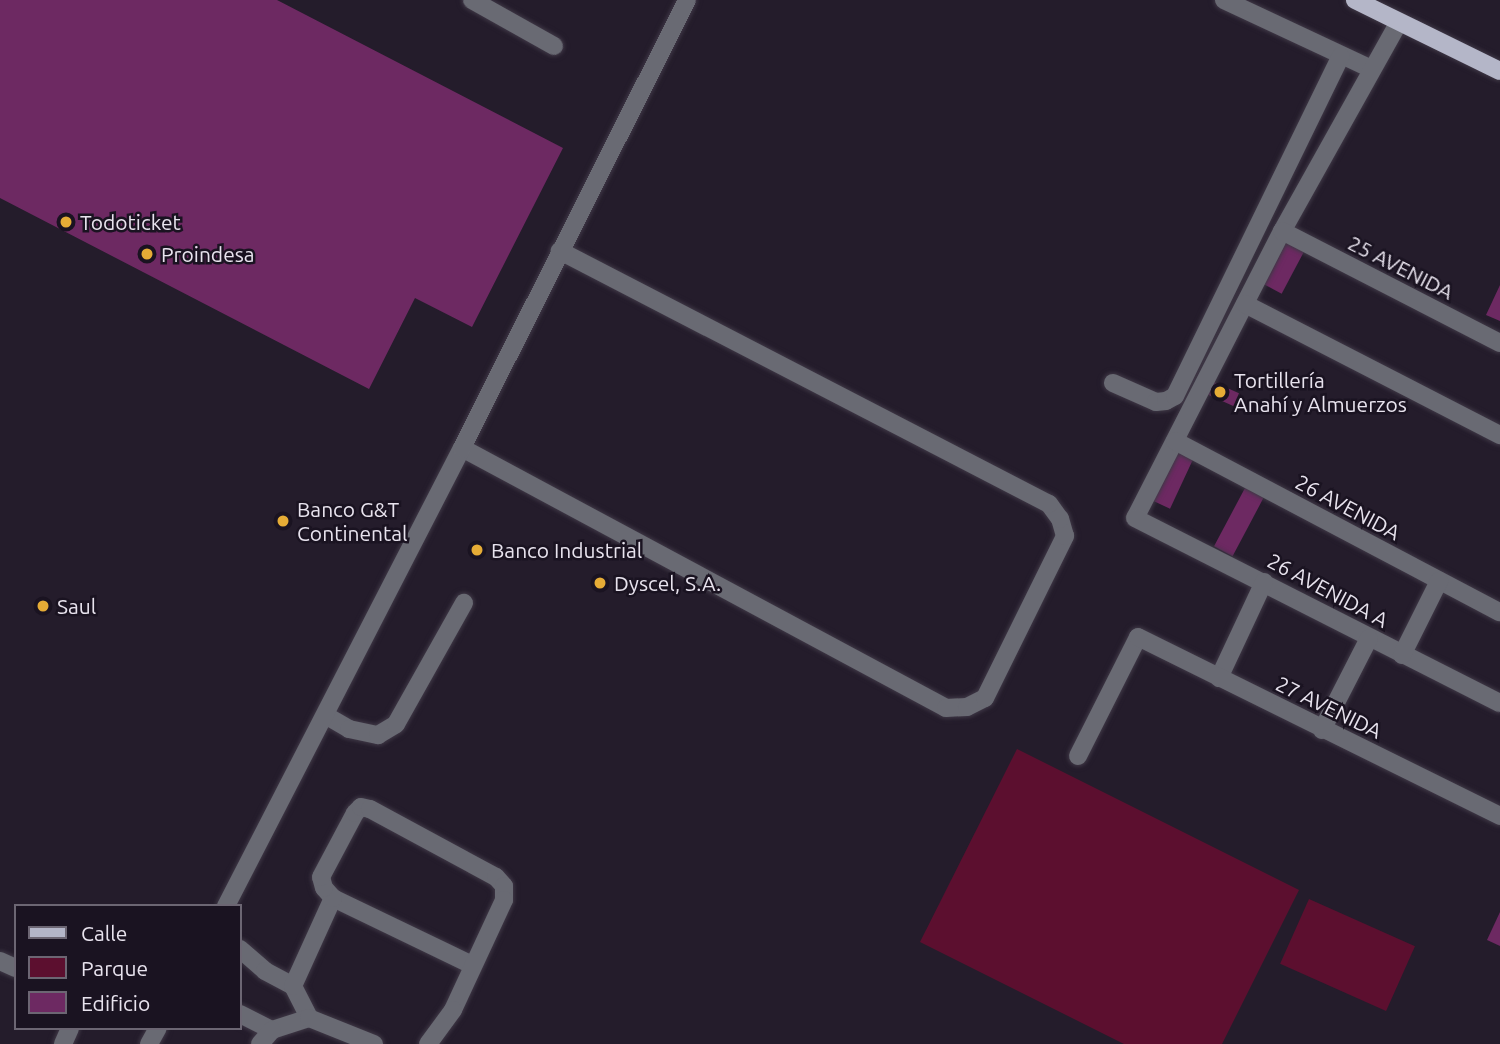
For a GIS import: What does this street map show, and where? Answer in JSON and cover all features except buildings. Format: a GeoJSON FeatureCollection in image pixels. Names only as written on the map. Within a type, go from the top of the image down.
{"type":"FeatureCollection","features":[{"type":"Feature","properties":{"kind":"main road"},"geometry":{"type":"LineString","coordinates":[[1355,0],[1500,71]]}},
{"type":"Feature","properties":{"kind":"street"},"geometry":{"type":"LineString","coordinates":[[472,0],[554,46]]}},
{"type":"Feature","properties":{"kind":"street"},"geometry":{"type":"LineString","coordinates":[[227,904],[462,448],[687,0]]}},
{"type":"Feature","properties":{"kind":"street"},"geometry":{"type":"LineString","coordinates":[[1224,0],[1371,69]]}},
{"type":"Feature","properties":{"kind":"street"},"geometry":{"type":"LineString","coordinates":[[1175,441],[1282,231],[1399,22]]}},
{"type":"Feature","properties":{"kind":"street"},"geometry":{"type":"LineString","coordinates":[[1113,383],[1156,402],[1175,396],[1341,56]]}},
{"type":"Feature","properties":{"kind":"street","name":"25 AVENIDA"},"geometry":{"type":"LineString","coordinates":[[1282,231],[1500,343]]}},
{"type":"Feature","properties":{"kind":"street"},"geometry":{"type":"LineString","coordinates":[[462,448],[946,708],[967,707],[985,698],[1065,536],[1060,519],[1049,504],[560,251]]}},
{"type":"Feature","properties":{"kind":"street"},"geometry":{"type":"LineString","coordinates":[[1245,304],[1500,435]]}},
{"type":"Feature","properties":{"kind":"street","name":"26 AVENIDA A"},"geometry":{"type":"LineString","coordinates":[[1175,441],[1135,518],[1500,703]]}},
{"type":"Feature","properties":{"kind":"street","name":"26 AVENIDA"},"geometry":{"type":"LineString","coordinates":[[1175,441],[1500,612]]}},
{"type":"Feature","properties":{"kind":"street"},"geometry":{"type":"LineString","coordinates":[[1402,655],[1439,581]]}},
{"type":"Feature","properties":{"kind":"street"},"geometry":{"type":"LineString","coordinates":[[1219,678],[1264,582]]}},
{"type":"Feature","properties":{"kind":"street"},"geometry":{"type":"LineString","coordinates":[[325,715],[349,729],[378,734],[396,724],[464,603]]}},
{"type":"Feature","properties":{"kind":"street","name":"27 AVENIDA"},"geometry":{"type":"LineString","coordinates":[[1078,756],[1138,637],[1500,816]]}},
{"type":"Feature","properties":{"kind":"street"},"geometry":{"type":"LineString","coordinates":[[1322,730],[1368,638]]}},
{"type":"Feature","properties":{"kind":"street"},"geometry":{"type":"LineString","coordinates":[[428,1044],[453,1010],[471,965],[504,900],[504,886],[496,877],[370,809],[361,807],[355,813],[321,877],[324,888],[333,898],[471,965]]}},
{"type":"Feature","properties":{"kind":"street"},"geometry":{"type":"LineString","coordinates":[[293,986],[333,898]]}},
{"type":"Feature","properties":{"kind":"street"},"geometry":{"type":"LineString","coordinates":[[242,950],[265,971],[293,986],[309,1018]]}},
{"type":"Feature","properties":{"kind":"street"},"geometry":{"type":"LineString","coordinates":[[242,1015],[272,1030]]}},
{"type":"Feature","properties":{"kind":"street"},"geometry":{"type":"LineString","coordinates":[[260,1044],[272,1030],[309,1018],[374,1044]]}},
{"type":"Feature","properties":{"kind":"green space"},"geometry":{"type":"Polygon","coordinates":[[[1017,749],[1299,890],[1222,1044],[1124,1044],[920,942],[1017,749]]]}},
{"type":"Feature","properties":{"kind":"green space"},"geometry":{"type":"Polygon","coordinates":[[[1309,899],[1415,946],[1386,1011],[1280,964],[1309,899]]]}},
{"type":"Feature","properties":{"kind":"place","name":"Todoticket"},"geometry":{"type":"Point","coordinates":[66,222]}},
{"type":"Feature","properties":{"kind":"place","name":"Proindesa"},"geometry":{"type":"Point","coordinates":[147,254]}},
{"type":"Feature","properties":{"kind":"place","name":"Tortillería Anahí y Almuerzos"},"geometry":{"type":"Point","coordinates":[1220,392]}},
{"type":"Feature","properties":{"kind":"place","name":"Banco G&T Continental"},"geometry":{"type":"Point","coordinates":[283,521]}},
{"type":"Feature","properties":{"kind":"place","name":"Banco Industrial"},"geometry":{"type":"Point","coordinates":[477,550]}},
{"type":"Feature","properties":{"kind":"place","name":"Dyscel, S.A."},"geometry":{"type":"Point","coordinates":[600,583]}},
{"type":"Feature","properties":{"kind":"place","name":"Saul"},"geometry":{"type":"Point","coordinates":[43,606]}}]}
